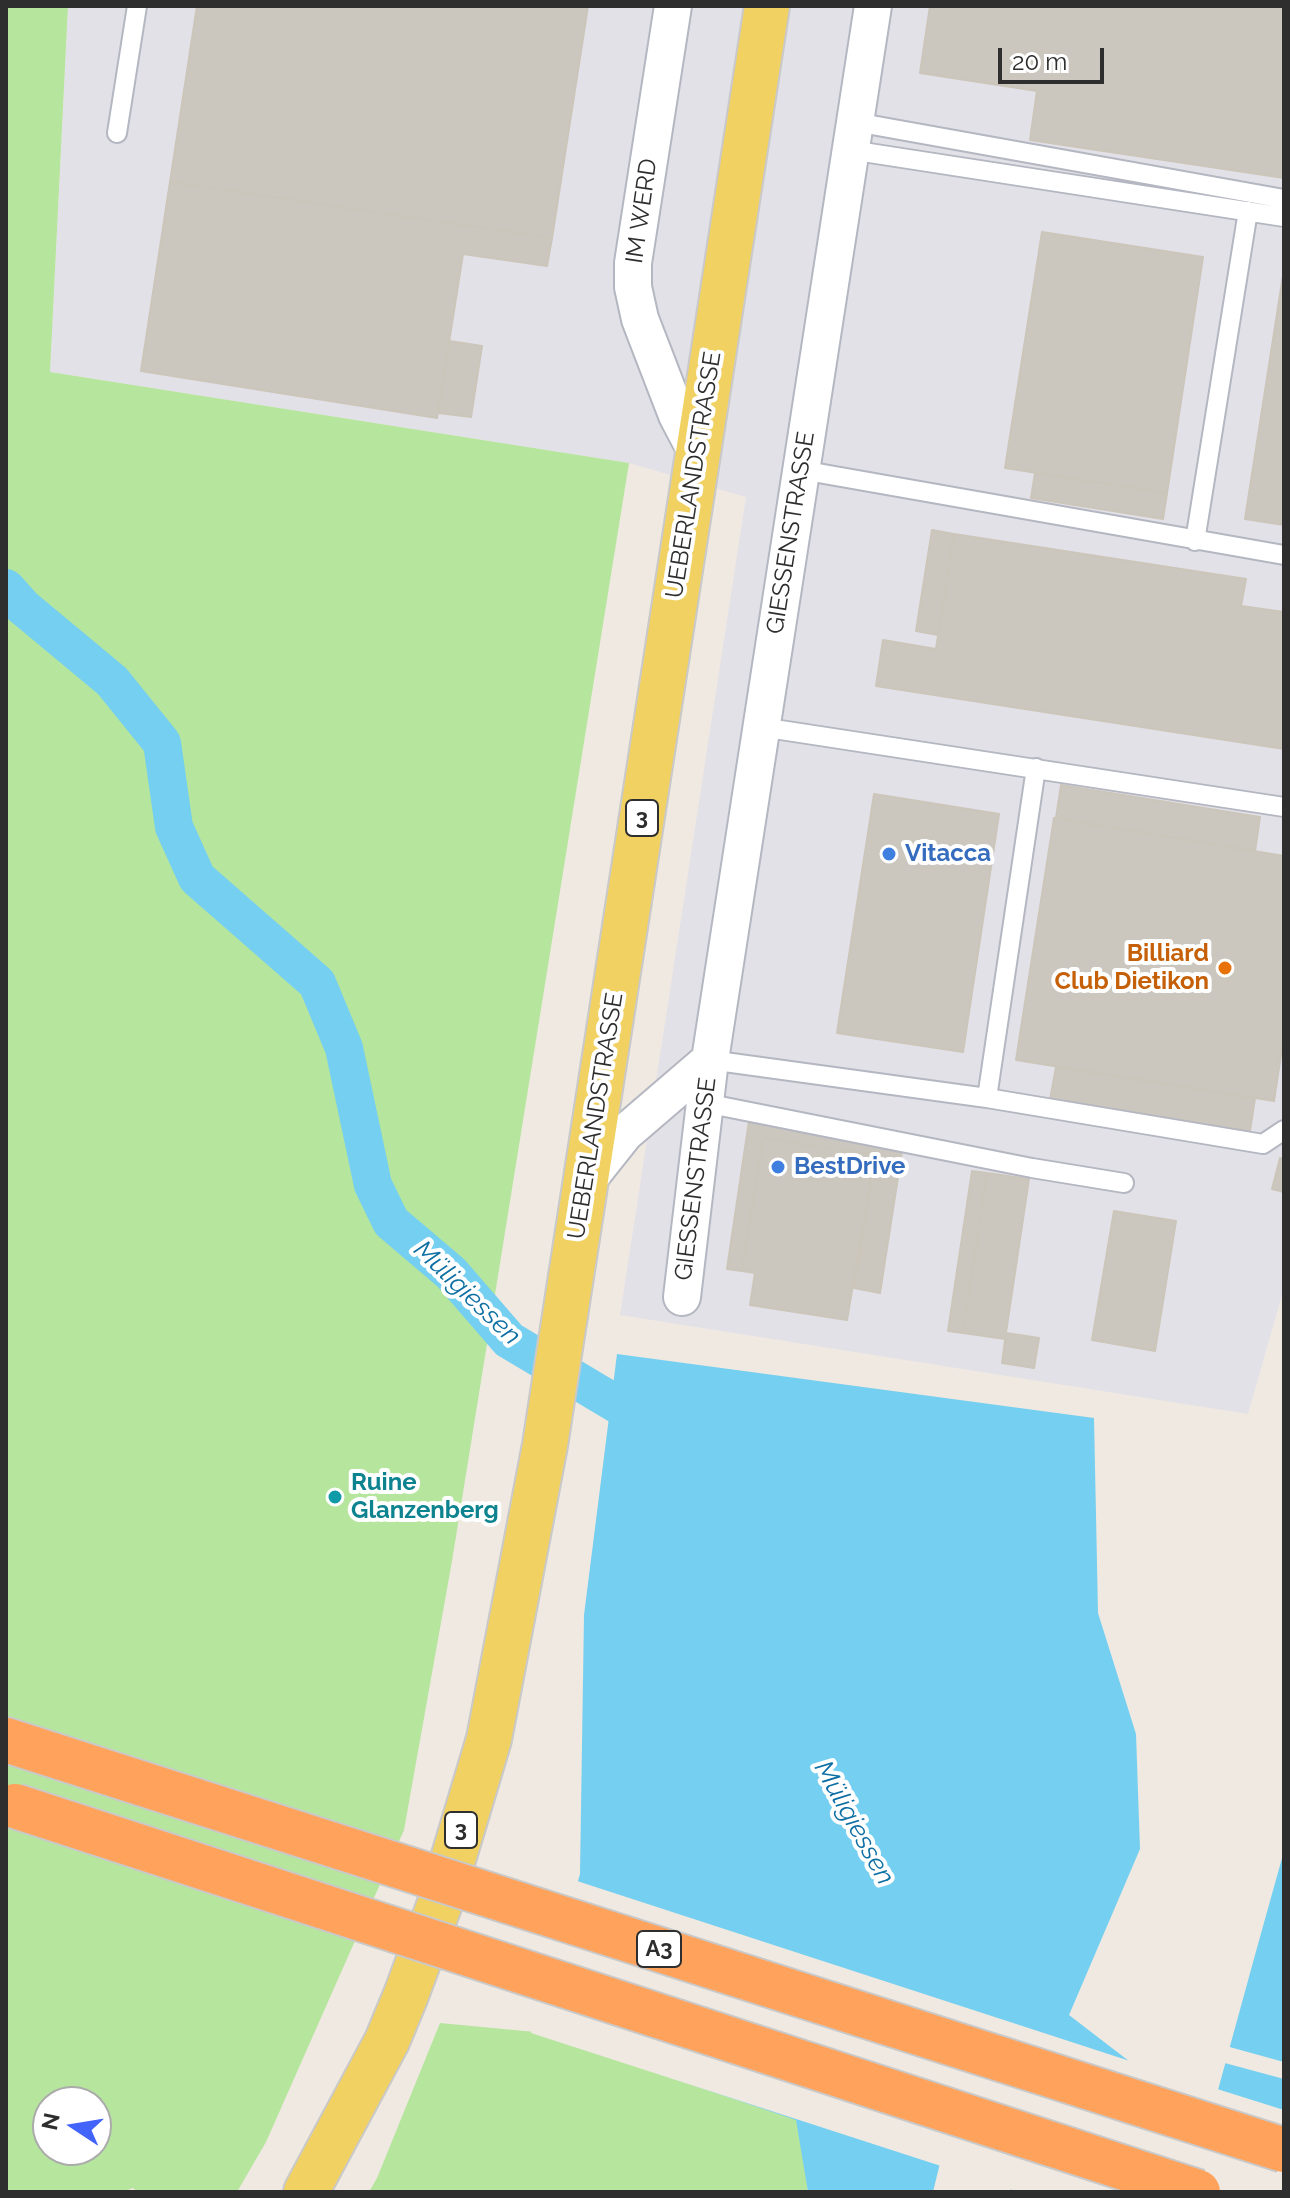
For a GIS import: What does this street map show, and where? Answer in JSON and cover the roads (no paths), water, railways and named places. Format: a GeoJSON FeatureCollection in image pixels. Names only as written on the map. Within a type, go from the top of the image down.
{"type":"FeatureCollection","features":[{"type":"Feature","properties":{"kind":"highway","name":"A3"},"geometry":{"type":"LineString","coordinates":[[20,1744],[1284,2150]]}},
{"type":"Feature","properties":{"kind":"highway"},"geometry":{"type":"LineString","coordinates":[[10,1804],[1198,2192]]}},
{"type":"Feature","properties":{"kind":"main road","name":"UEBERLANDSTRASSE"},"geometry":{"type":"LineString","coordinates":[[306,2192],[387,2041],[439,1906],[489,1739],[545,1445],[767,6]]}},
{"type":"Feature","properties":{"kind":"street","name":"IM WERD"},"geometry":{"type":"LineString","coordinates":[[673,6],[633,263],[633,287],[640,319],[677,415],[697,453]]}},
{"type":"Feature","properties":{"kind":"street","name":"GIESSENSTRASSE"},"geometry":{"type":"LineString","coordinates":[[682,1297],[710,1060],[873,6]]}},
{"type":"Feature","properties":{"kind":"street","name":"GIESSENSTRASSE"},"geometry":{"type":"LineString","coordinates":[[586,1182],[625,1133],[710,1060]]}},
{"type":"Feature","properties":{"kind":"lane"},"geometry":{"type":"LineString","coordinates":[[117,133],[137,6]]}},
{"type":"Feature","properties":{"kind":"lane"},"geometry":{"type":"LineString","coordinates":[[852,136],[1284,199]]}},
{"type":"Feature","properties":{"kind":"lane"},"geometry":{"type":"LineString","coordinates":[[852,136],[1284,217]]}},
{"type":"Feature","properties":{"kind":"lane"},"geometry":{"type":"LineString","coordinates":[[1195,541],[1248,211]]}},
{"type":"Feature","properties":{"kind":"lane"},"geometry":{"type":"LineString","coordinates":[[801,470],[1284,555]]}},
{"type":"Feature","properties":{"kind":"lane"},"geometry":{"type":"LineString","coordinates":[[761,727],[1284,807]]}},
{"type":"Feature","properties":{"kind":"lane"},"geometry":{"type":"LineString","coordinates":[[987,1098],[1036,768]]}},
{"type":"Feature","properties":{"kind":"lane"},"geometry":{"type":"LineString","coordinates":[[710,1060],[987,1098],[1263,1144],[1284,1130]]}},
{"type":"Feature","properties":{"kind":"lane"},"geometry":{"type":"LineString","coordinates":[[705,1103],[1032,1168],[1124,1183]]}},
{"type":"Feature","properties":{"kind":"water"},"geometry":{"type":"Polygon","coordinates":[[[617,1354],[1094,1418],[1098,1613],[1136,1734],[1140,1849],[1069,2015],[1138,2068],[1101,2192],[1011,2192],[1006,2163],[1016,2116],[956,2097],[933,2192],[808,2192],[796,2120],[535,2032],[580,1874],[584,1615],[617,1354]]]}},
{"type":"Feature","properties":{"kind":"water"},"geometry":{"type":"Polygon","coordinates":[[[1284,1851],[1284,2192],[1190,2192],[1255,1955],[1284,1851]]]}},
{"type":"Feature","properties":{"kind":"waterway","name":"Müligiessen"},"geometry":{"type":"LineString","coordinates":[[6,588],[23,607],[112,681],[162,743],[174,827],[197,878],[317,983],[344,1048],[373,1185],[391,1222],[451,1273],[509,1340],[630,1412],[644,1437]]}},
{"type":"Feature","properties":{"kind":"place","name":"Vitacca"},"geometry":{"type":"Point","coordinates":[889,854]}},
{"type":"Feature","properties":{"kind":"place","name":"Billiard Club Dietikon"},"geometry":{"type":"Point","coordinates":[1225,968]}},
{"type":"Feature","properties":{"kind":"place","name":"BestDrive"},"geometry":{"type":"Point","coordinates":[778,1167]}},
{"type":"Feature","properties":{"kind":"place","name":"Ruine Glanzenberg"},"geometry":{"type":"Point","coordinates":[335,1497]}}]}
